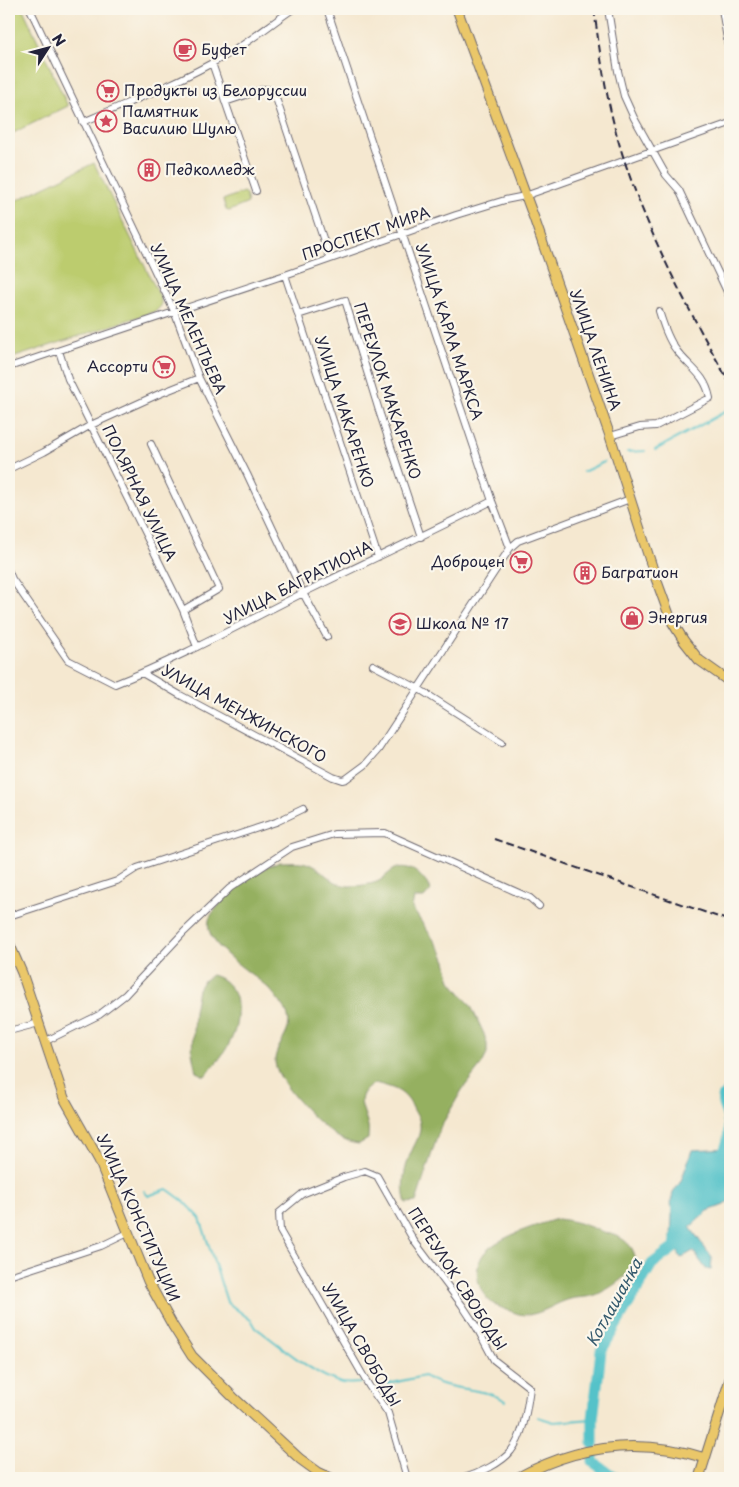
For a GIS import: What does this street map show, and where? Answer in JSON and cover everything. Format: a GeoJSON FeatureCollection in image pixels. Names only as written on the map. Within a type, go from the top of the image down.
{"type":"FeatureCollection","features":[{"type":"Feature","properties":{"kind":"main road","name":"УЛИЦА ЛЕНИНА"},"geometry":{"type":"LineString","coordinates":[[458,9],[610,436],[671,620],[699,660],[730,682]]}},
{"type":"Feature","properties":{"kind":"main road","name":"УЛИЦА КОНСТИТУЦИИ"},"geometry":{"type":"LineString","coordinates":[[9,943],[22,973],[64,1098],[99,1160],[152,1288],[173,1326],[192,1356],[233,1397],[300,1459],[318,1472],[331,1478]]}},
{"type":"Feature","properties":{"kind":"main road"},"geometry":{"type":"LineString","coordinates":[[699,1478],[730,1385]]}},
{"type":"Feature","properties":{"kind":"main road"},"geometry":{"type":"LineString","coordinates":[[517,1478],[536,1468],[591,1450],[624,1447],[663,1448],[705,1458]]}},
{"type":"Feature","properties":{"kind":"street","name":"УЛИЦА МЕЛЕНТЬЕВА"},"geometry":{"type":"LineString","coordinates":[[30,9],[174,311],[199,378],[247,474],[302,593],[327,637]]}},
{"type":"Feature","properties":{"kind":"street"},"geometry":{"type":"LineString","coordinates":[[83,122],[212,63],[232,52],[294,9]]}},
{"type":"Feature","properties":{"kind":"street","name":"УЛИЦА КАРЛА МАРКСА"},"geometry":{"type":"LineString","coordinates":[[327,9],[492,501],[510,548]]}},
{"type":"Feature","properties":{"kind":"street"},"geometry":{"type":"LineString","coordinates":[[608,9],[624,96],[666,175],[679,190],[730,298]]}},
{"type":"Feature","properties":{"kind":"street"},"geometry":{"type":"LineString","coordinates":[[722,9],[730,57]]}},
{"type":"Feature","properties":{"kind":"street"},"geometry":{"type":"LineString","coordinates":[[212,63],[256,191]]}},
{"type":"Feature","properties":{"kind":"street"},"geometry":{"type":"LineString","coordinates":[[226,102],[264,89],[271,90],[330,259]]}},
{"type":"Feature","properties":{"kind":"street","name":"ПРОСПЕКТ МИРА"},"geometry":{"type":"LineString","coordinates":[[9,367],[505,200],[525,196],[730,123]]}},
{"type":"Feature","properties":{"kind":"street","name":"УЛИЦА МАКАРЕНКО"},"geometry":{"type":"LineString","coordinates":[[285,275],[378,557]]}},
{"type":"Feature","properties":{"kind":"street","name":"ПЕРЕУЛОК МАКАРЕНКО"},"geometry":{"type":"LineString","coordinates":[[298,315],[345,300],[421,537]]}},
{"type":"Feature","properties":{"kind":"street"},"geometry":{"type":"LineString","coordinates":[[610,436],[640,427],[656,426],[710,398],[704,380],[675,349],[659,311]]}},
{"type":"Feature","properties":{"kind":"street","name":"ПОЛЯРНАЯ УЛИЦА"},"geometry":{"type":"LineString","coordinates":[[59,351],[68,379],[183,610],[197,647]]}},
{"type":"Feature","properties":{"kind":"street"},"geometry":{"type":"LineString","coordinates":[[9,469],[44,452],[91,425],[199,378]]}},
{"type":"Feature","properties":{"kind":"street"},"geometry":{"type":"LineString","coordinates":[[151,444],[219,589],[183,610]]}},
{"type":"Feature","properties":{"kind":"street"},"geometry":{"type":"LineString","coordinates":[[419,688],[510,548],[518,541],[630,499]]}},
{"type":"Feature","properties":{"kind":"street","name":"УЛИЦА БАГРАТИОНА"},"geometry":{"type":"LineString","coordinates":[[9,572],[68,660],[115,684],[197,647],[302,593],[492,501]]}},
{"type":"Feature","properties":{"kind":"street"},"geometry":{"type":"LineString","coordinates":[[373,665],[419,688],[502,742]]}},
{"type":"Feature","properties":{"kind":"street","name":"УЛИЦА МЕНЖИНСКОГО"},"geometry":{"type":"LineString","coordinates":[[142,673],[333,777],[342,780],[346,779],[368,761],[378,750],[419,688]]}},
{"type":"Feature","properties":{"kind":"street"},"geometry":{"type":"LineString","coordinates":[[9,916],[117,880],[137,868],[276,822],[303,809]]}},
{"type":"Feature","properties":{"kind":"street"},"geometry":{"type":"LineString","coordinates":[[46,1041],[99,1015],[125,995],[184,932],[230,888],[292,847],[334,834],[385,833],[530,898],[539,906]]}},
{"type":"Feature","properties":{"kind":"street"},"geometry":{"type":"LineString","coordinates":[[9,1032],[39,1023]]}},
{"type":"Feature","properties":{"kind":"street","name":"ПЕРЕУЛОК СВОБОДЫ"},"geometry":{"type":"LineString","coordinates":[[280,1231],[279,1213],[302,1194],[344,1177],[365,1171],[377,1176],[414,1242],[462,1305],[494,1360],[530,1388],[526,1413],[517,1443],[511,1453],[475,1475],[464,1478]]}},
{"type":"Feature","properties":{"kind":"street","name":"УЛИЦА СВОБОДЫ"},"geometry":{"type":"LineString","coordinates":[[280,1231],[369,1386],[388,1413],[407,1478]]}},
{"type":"Feature","properties":{"kind":"street"},"geometry":{"type":"LineString","coordinates":[[9,1276],[101,1246],[128,1233]]}},
{"type":"Feature","properties":{"kind":"green space"},"geometry":{"type":"Polygon","coordinates":[[[9,9],[23,9],[68,106],[9,135],[9,9]]]}},
{"type":"Feature","properties":{"kind":"green space"},"geometry":{"type":"Polygon","coordinates":[[[94,163],[161,299],[161,306],[156,311],[9,359],[9,204],[94,163]]]}},
{"type":"Feature","properties":{"kind":"green space"},"geometry":{"type":"Polygon","coordinates":[[[243,192],[246,194],[248,203],[229,211],[226,210],[223,200],[243,192]]]}},
{"type":"Feature","properties":{"kind":"green space"},"geometry":{"type":"Polygon","coordinates":[[[280,862],[307,863],[338,883],[348,886],[364,885],[381,880],[395,869],[401,867],[412,869],[421,876],[431,890],[424,898],[414,898],[412,908],[442,952],[451,981],[471,1006],[484,1034],[487,1054],[482,1064],[462,1090],[440,1128],[416,1202],[406,1203],[403,1190],[405,1169],[420,1131],[420,1122],[411,1103],[403,1094],[393,1088],[375,1083],[364,1093],[361,1103],[368,1128],[368,1139],[359,1144],[352,1143],[341,1139],[325,1127],[306,1110],[288,1088],[276,1067],[276,1053],[289,1023],[285,1010],[269,988],[220,948],[209,929],[211,916],[232,890],[254,874],[280,862]]]}},
{"type":"Feature","properties":{"kind":"green space"},"geometry":{"type":"Polygon","coordinates":[[[212,975],[223,980],[236,996],[237,1020],[228,1046],[205,1076],[196,1072],[192,1052],[194,1011],[198,989],[203,981],[212,975]]]}},
{"type":"Feature","properties":{"kind":"green space"},"geometry":{"type":"Polygon","coordinates":[[[557,1219],[581,1224],[623,1239],[632,1249],[635,1257],[629,1272],[615,1284],[596,1295],[567,1300],[534,1314],[520,1314],[492,1303],[479,1285],[477,1270],[482,1256],[501,1240],[557,1219]]]}},
{"type":"Feature","properties":{"kind":"water"},"geometry":{"type":"Polygon","coordinates":[[[730,1148],[730,1200],[724,1205],[708,1211],[690,1227],[712,1258],[711,1270],[706,1269],[693,1251],[681,1258],[671,1238],[671,1201],[673,1193],[681,1181],[692,1150],[730,1148]]]}},
{"type":"Feature","properties":{"kind":"waterway"},"geometry":{"type":"LineString","coordinates":[[655,450],[730,409]]}},
{"type":"Feature","properties":{"kind":"waterway"},"geometry":{"type":"LineString","coordinates":[[627,452],[645,451]]}},
{"type":"Feature","properties":{"kind":"waterway"},"geometry":{"type":"LineString","coordinates":[[583,472],[604,462]]}},
{"type":"Feature","properties":{"kind":"waterway","name":"Котлашанка"},"geometry":{"type":"LineString","coordinates":[[717,1160],[724,1151],[728,1139],[728,1121],[723,1097],[730,1090]]}},
{"type":"Feature","properties":{"kind":"waterway"},"geometry":{"type":"LineString","coordinates":[[144,1191],[148,1196],[167,1189],[186,1203],[200,1218],[227,1302],[252,1321],[256,1328],[320,1374],[342,1383],[361,1383]]}},
{"type":"Feature","properties":{"kind":"waterway","name":"Котлашанка"},"geometry":{"type":"LineString","coordinates":[[593,1444],[593,1419],[601,1351],[652,1264],[675,1247],[677,1232]]}},
{"type":"Feature","properties":{"kind":"waterway"},"geometry":{"type":"LineString","coordinates":[[383,1385],[424,1376],[444,1385],[486,1393],[506,1401]]}},
{"type":"Feature","properties":{"kind":"waterway"},"geometry":{"type":"LineString","coordinates":[[538,1417],[554,1422],[593,1419]]}},
{"type":"Feature","properties":{"kind":"waterway"},"geometry":{"type":"LineString","coordinates":[[593,1456],[593,1462],[616,1478]]}},
{"type":"Feature","properties":{"kind":"railway"},"geometry":{"type":"LineString","coordinates":[[594,9],[610,110],[629,175],[668,266],[730,384]]}},
{"type":"Feature","properties":{"kind":"railway"},"geometry":{"type":"LineString","coordinates":[[494,839],[730,921]]}},
{"type":"Feature","properties":{"kind":"place","name":"Буфет"},"geometry":{"type":"Point","coordinates":[185,50]}},
{"type":"Feature","properties":{"kind":"place","name":"Продукты из Белоруссии"},"geometry":{"type":"Point","coordinates":[108,91]}},
{"type":"Feature","properties":{"kind":"place","name":"Памятник Василию Шулю"},"geometry":{"type":"Point","coordinates":[106,121]}},
{"type":"Feature","properties":{"kind":"place","name":"Педколледж"},"geometry":{"type":"Point","coordinates":[149,170]}},
{"type":"Feature","properties":{"kind":"place","name":"Ассорти"},"geometry":{"type":"Point","coordinates":[164,367]}},
{"type":"Feature","properties":{"kind":"place","name":"Доброцен"},"geometry":{"type":"Point","coordinates":[521,562]}},
{"type":"Feature","properties":{"kind":"place","name":"Багратион"},"geometry":{"type":"Point","coordinates":[585,573]}},
{"type":"Feature","properties":{"kind":"place","name":"Энергия"},"geometry":{"type":"Point","coordinates":[632,618]}},
{"type":"Feature","properties":{"kind":"place","name":"Школа № 17"},"geometry":{"type":"Point","coordinates":[400,624]}}]}
